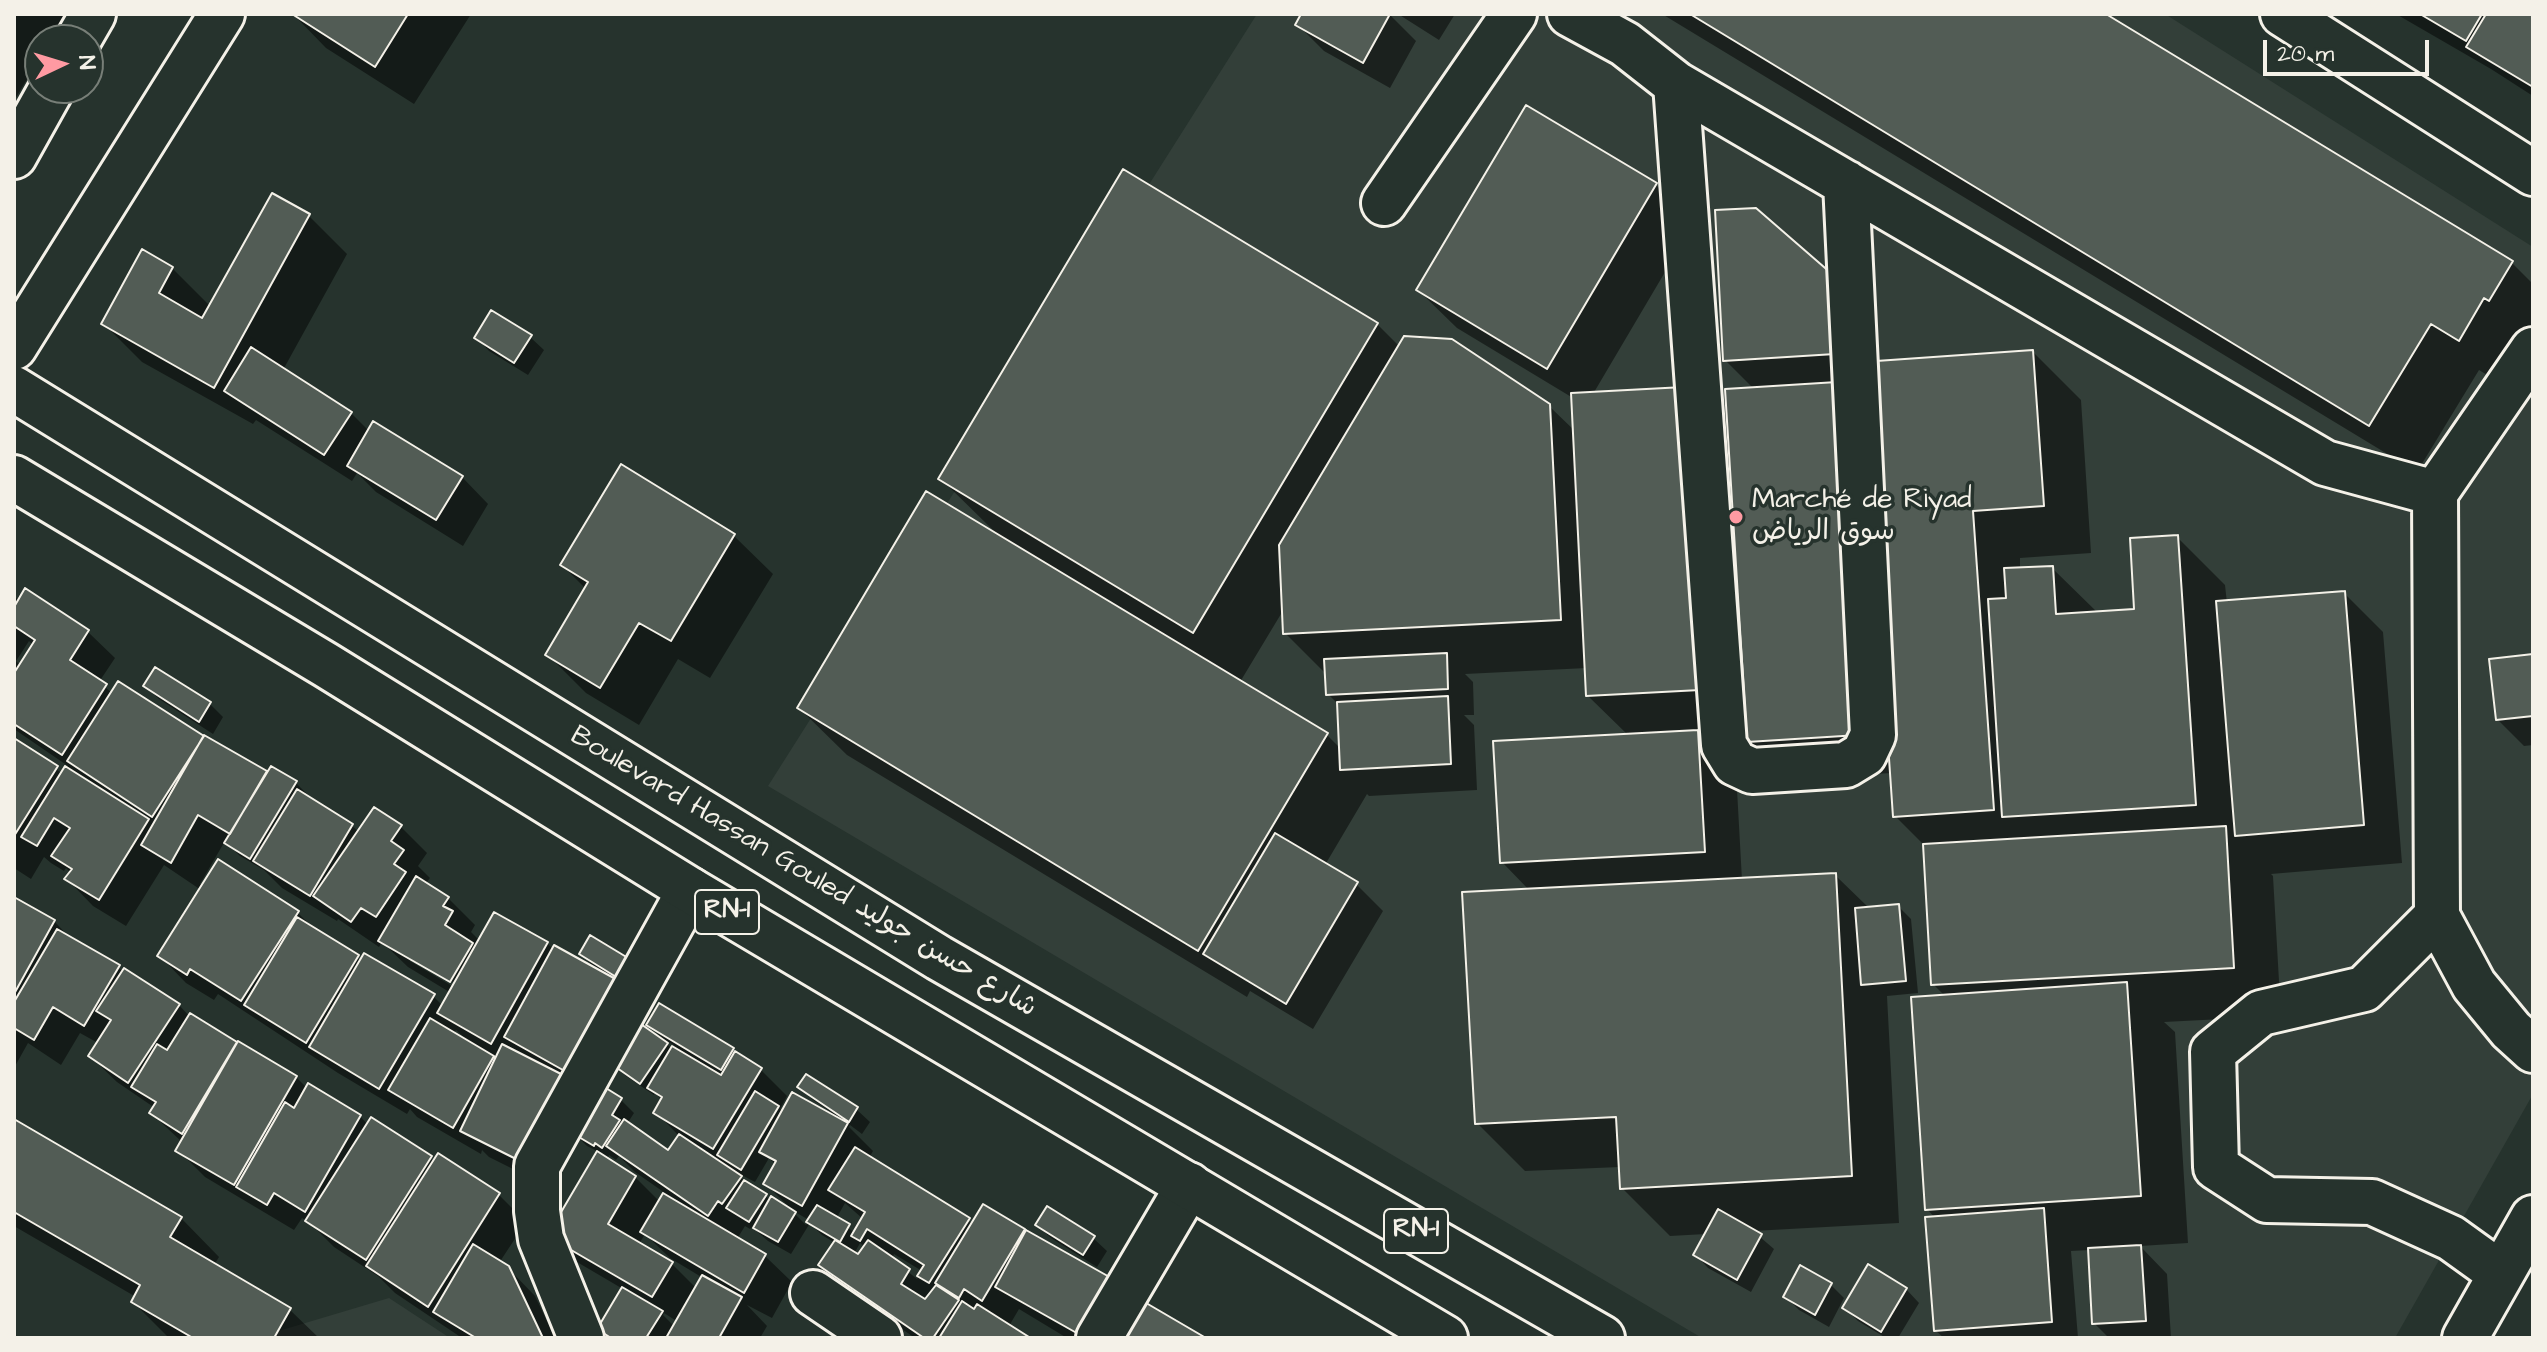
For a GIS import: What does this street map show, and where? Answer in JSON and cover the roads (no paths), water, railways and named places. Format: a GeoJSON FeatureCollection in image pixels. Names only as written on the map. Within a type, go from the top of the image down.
{"type":"FeatureCollection","features":[{"type":"Feature","properties":{"kind":"main road"},"geometry":{"type":"LineString","coordinates":[[14,347],[222,14]]}},
{"type":"Feature","properties":{"kind":"main road"},"geometry":{"type":"LineString","coordinates":[[1384,203],[1514,14]]}},
{"type":"Feature","properties":{"kind":"main road"},"geometry":{"type":"LineString","coordinates":[[1570,14],[1625,44],[1676,84],[2325,463],[2435,493]]}},
{"type":"Feature","properties":{"kind":"main road"},"geometry":{"type":"LineString","coordinates":[[2283,14],[2533,173]]}},
{"type":"Feature","properties":{"kind":"main road"},"geometry":{"type":"LineString","coordinates":[[1676,84],[1724,745],[1735,763],[1752,771],[1846,765],[1864,754],[1873,735],[1846,183]]}},
{"type":"Feature","properties":{"kind":"main road"},"geometry":{"type":"LineString","coordinates":[[14,156],[43,104]]}},
{"type":"Feature","properties":{"kind":"main road"},"geometry":{"type":"LineString","coordinates":[[2533,350],[2435,493],[2437,916],[2474,985],[2511,1030],[2533,1050]]}},
{"type":"Feature","properties":{"kind":"main road","name":"Boulevard Hassan Gouled شارع حسن جوليد"},"geometry":{"type":"LineString","coordinates":[[14,389],[939,958],[1602,1338]]}},
{"type":"Feature","properties":{"kind":"main road","name":"RN-1"},"geometry":{"type":"LineString","coordinates":[[14,478],[326,665],[690,890],[1445,1338]]}},
{"type":"Feature","properties":{"kind":"main road"},"geometry":{"type":"LineString","coordinates":[[326,665],[363,605]]}},
{"type":"Feature","properties":{"kind":"main road"},"geometry":{"type":"LineString","coordinates":[[581,1338],[541,1239],[537,1211],[537,1166],[690,890]]}},
{"type":"Feature","properties":{"kind":"main road"},"geometry":{"type":"LineString","coordinates":[[2437,916],[2364,989],[2261,1013],[2213,1052],[2216,1167],[2267,1200],[2372,1202],[2451,1238],[2501,1274]]}},
{"type":"Feature","properties":{"kind":"main road"},"geometry":{"type":"LineString","coordinates":[[1099,1338],[1189,1185]]}},
{"type":"Feature","properties":{"kind":"main road"},"geometry":{"type":"LineString","coordinates":[[2465,1338],[2533,1218]]}},
{"type":"Feature","properties":{"kind":"main road"},"geometry":{"type":"LineString","coordinates":[[813,1293],[879,1338]]}},
{"type":"Feature","properties":{"kind":"place","name":"Marché de Riyad سوق الرياض"},"geometry":{"type":"Point","coordinates":[1736,517]}}]}
